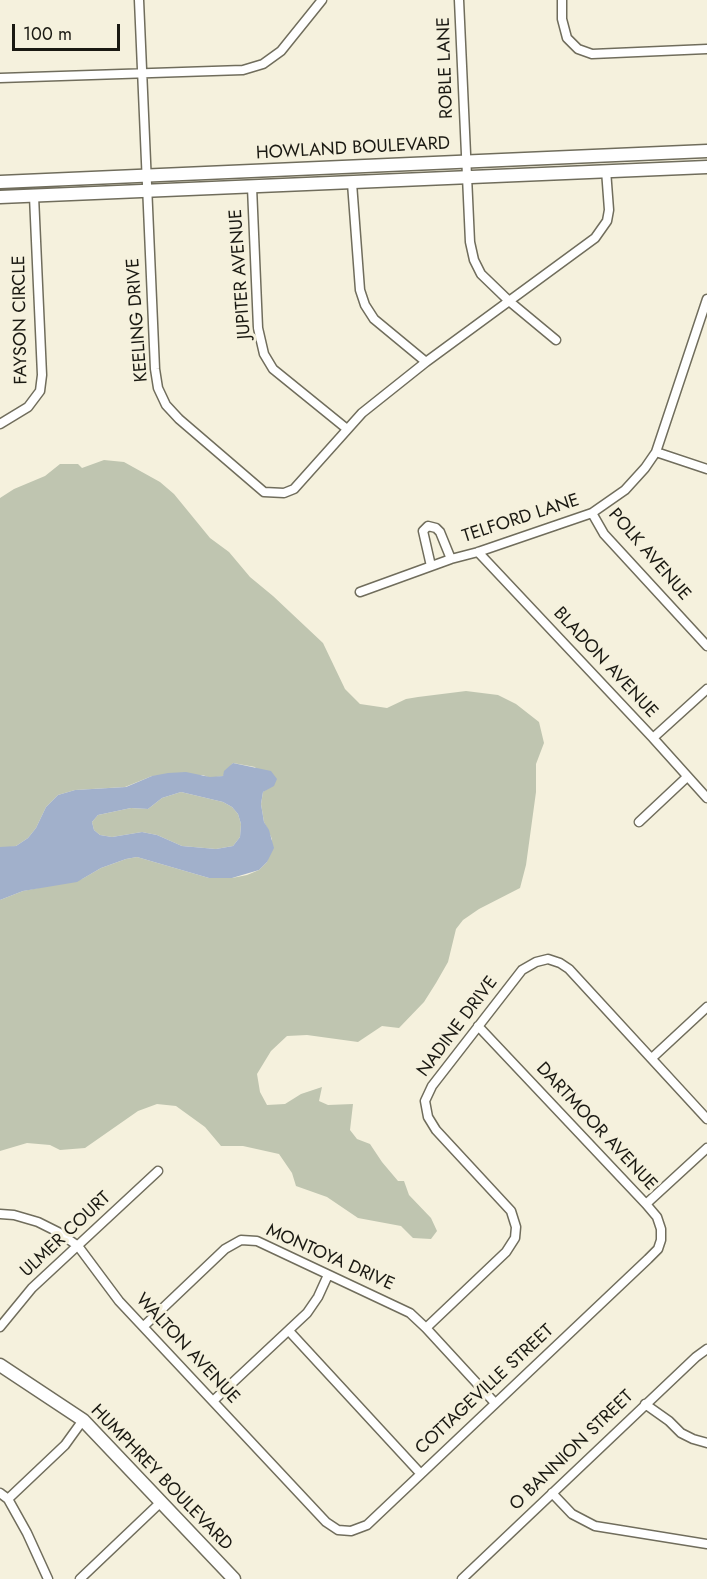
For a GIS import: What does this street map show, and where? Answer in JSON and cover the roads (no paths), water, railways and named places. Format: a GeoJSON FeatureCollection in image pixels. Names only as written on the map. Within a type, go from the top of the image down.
{"type":"FeatureCollection","features":[{"type":"Feature","properties":{"kind":"main road","name":"HOWLAND BOULEVARD"},"geometry":{"type":"LineString","coordinates":[[0,182],[707,151]]}},
{"type":"Feature","properties":{"kind":"main road","name":"HOWLAND BOULEVARD"},"geometry":{"type":"LineString","coordinates":[[0,197],[707,167]]}},
{"type":"Feature","properties":{"kind":"main road","name":"HUMPHREY BOULEVARD"},"geometry":{"type":"LineString","coordinates":[[0,1365],[83,1420],[231,1578]]}},
{"type":"Feature","properties":{"kind":"street","name":"KEELING DRIVE"},"geometry":{"type":"LineString","coordinates":[[139,0],[154,369],[158,388],[166,405],[264,492],[274,494],[294,489],[362,412],[595,238],[604,228],[609,210],[606,170]]}},
{"type":"Feature","properties":{"kind":"street"},"geometry":{"type":"LineString","coordinates":[[0,78],[243,70],[263,64],[281,51],[322,0]]}},
{"type":"Feature","properties":{"kind":"street","name":"ROBLE LANE"},"geometry":{"type":"LineString","coordinates":[[459,0],[466,177],[470,242],[474,260],[481,274],[556,340]]}},
{"type":"Feature","properties":{"kind":"street"},"geometry":{"type":"LineString","coordinates":[[562,0],[562,19],[567,38],[578,49],[592,54],[707,49]]}},
{"type":"Feature","properties":{"kind":"street"},"geometry":{"type":"LineString","coordinates":[[352,183],[360,290],[365,305],[374,320],[426,362]]}},
{"type":"Feature","properties":{"kind":"street","name":"JUPITER AVENUE"},"geometry":{"type":"LineString","coordinates":[[252,187],[258,328],[264,354],[273,369],[347,429]]}},
{"type":"Feature","properties":{"kind":"street","name":"FAYSON CIRCLE"},"geometry":{"type":"LineString","coordinates":[[0,424],[28,407],[40,391],[42,375],[34,196]]}},
{"type":"Feature","properties":{"kind":"street","name":"TELFORD LANE"},"geometry":{"type":"LineString","coordinates":[[360,592],[451,559],[592,513],[625,490],[656,452],[707,299]]}},
{"type":"Feature","properties":{"kind":"street"},"geometry":{"type":"LineString","coordinates":[[656,452],[707,470]]}},
{"type":"Feature","properties":{"kind":"street","name":"POLK AVENUE"},"geometry":{"type":"LineString","coordinates":[[592,513],[604,534],[707,646]]}},
{"type":"Feature","properties":{"kind":"street"},"geometry":{"type":"LineString","coordinates":[[431,566],[423,531],[428,526],[440,532],[451,559]]}},
{"type":"Feature","properties":{"kind":"street","name":"BLADON AVENUE"},"geometry":{"type":"LineString","coordinates":[[478,552],[707,798]]}},
{"type":"Feature","properties":{"kind":"street"},"geometry":{"type":"LineString","coordinates":[[653,738],[707,689]]}},
{"type":"Feature","properties":{"kind":"street"},"geometry":{"type":"LineString","coordinates":[[639,822],[687,777]]}},
{"type":"Feature","properties":{"kind":"street","name":"NADINE DRIVE"},"geometry":{"type":"LineString","coordinates":[[426,1328],[506,1252],[514,1238],[516,1227],[511,1211],[436,1130],[428,1117],[425,1101],[432,1086],[522,970],[536,962],[548,959],[569,969],[707,1119]]}},
{"type":"Feature","properties":{"kind":"street"},"geometry":{"type":"LineString","coordinates":[[652,1058],[707,1007]]}},
{"type":"Feature","properties":{"kind":"street","name":"DARTMOOR AVENUE"},"geometry":{"type":"LineString","coordinates":[[478,1026],[657,1217],[661,1229],[661,1240],[658,1248],[648,1259]]}},
{"type":"Feature","properties":{"kind":"street"},"geometry":{"type":"LineString","coordinates":[[646,1203],[707,1148]]}},
{"type":"Feature","properties":{"kind":"street","name":"ULMER COURT"},"geometry":{"type":"LineString","coordinates":[[0,1327],[32,1288],[158,1171]]}},
{"type":"Feature","properties":{"kind":"street","name":"WALTON AVENUE"},"geometry":{"type":"LineString","coordinates":[[0,1214],[14,1215],[38,1222],[78,1246],[119,1301],[326,1522],[338,1530]]}},
{"type":"Feature","properties":{"kind":"street","name":"MONTOYA DRIVE"},"geometry":{"type":"LineString","coordinates":[[144,1326],[225,1249],[241,1240],[257,1241],[410,1313],[495,1403]]}},
{"type":"Feature","properties":{"kind":"street","name":"COTTAGEVILLE STREET"},"geometry":{"type":"LineString","coordinates":[[338,1530],[351,1531],[367,1525],[648,1259]]}},
{"type":"Feature","properties":{"kind":"street"},"geometry":{"type":"LineString","coordinates":[[213,1401],[307,1313],[318,1297],[328,1275]]}},
{"type":"Feature","properties":{"kind":"street"},"geometry":{"type":"LineString","coordinates":[[289,1331],[420,1473]]}},
{"type":"Feature","properties":{"kind":"street","name":"O BANNION STREET"},"geometry":{"type":"LineString","coordinates":[[462,1579],[645,1404],[707,1349]]}},
{"type":"Feature","properties":{"kind":"street"},"geometry":{"type":"LineString","coordinates":[[645,1404],[681,1432],[707,1443]]}},
{"type":"Feature","properties":{"kind":"street"},"geometry":{"type":"LineString","coordinates":[[8,1499],[65,1445],[83,1420]]}},
{"type":"Feature","properties":{"kind":"street"},"geometry":{"type":"LineString","coordinates":[[0,1493],[8,1499],[27,1533],[48,1579]]}},
{"type":"Feature","properties":{"kind":"street"},"geometry":{"type":"LineString","coordinates":[[552,1493],[572,1514],[595,1526],[707,1544]]}},
{"type":"Feature","properties":{"kind":"street"},"geometry":{"type":"LineString","coordinates":[[80,1579],[162,1502]]}},
{"type":"Feature","properties":{"kind":"water"},"geometry":{"type":"Polygon","coordinates":[[[233,763],[271,771],[277,779],[274,786],[263,792],[261,804],[264,822],[274,848],[267,862],[259,870],[232,878],[209,878],[137,857],[101,868],[77,882],[23,891],[0,900],[0,847],[16,846],[28,838],[36,828],[46,807],[58,795],[75,790],[126,787],[152,776],[168,773],[186,772],[210,777],[223,776],[224,771],[233,763]],[[181,792],[162,798],[148,809],[131,808],[98,815],[92,822],[94,830],[100,835],[112,837],[142,832],[157,835],[182,846],[216,849],[233,846],[240,837],[241,824],[238,814],[223,802],[181,792]]]}}]}
